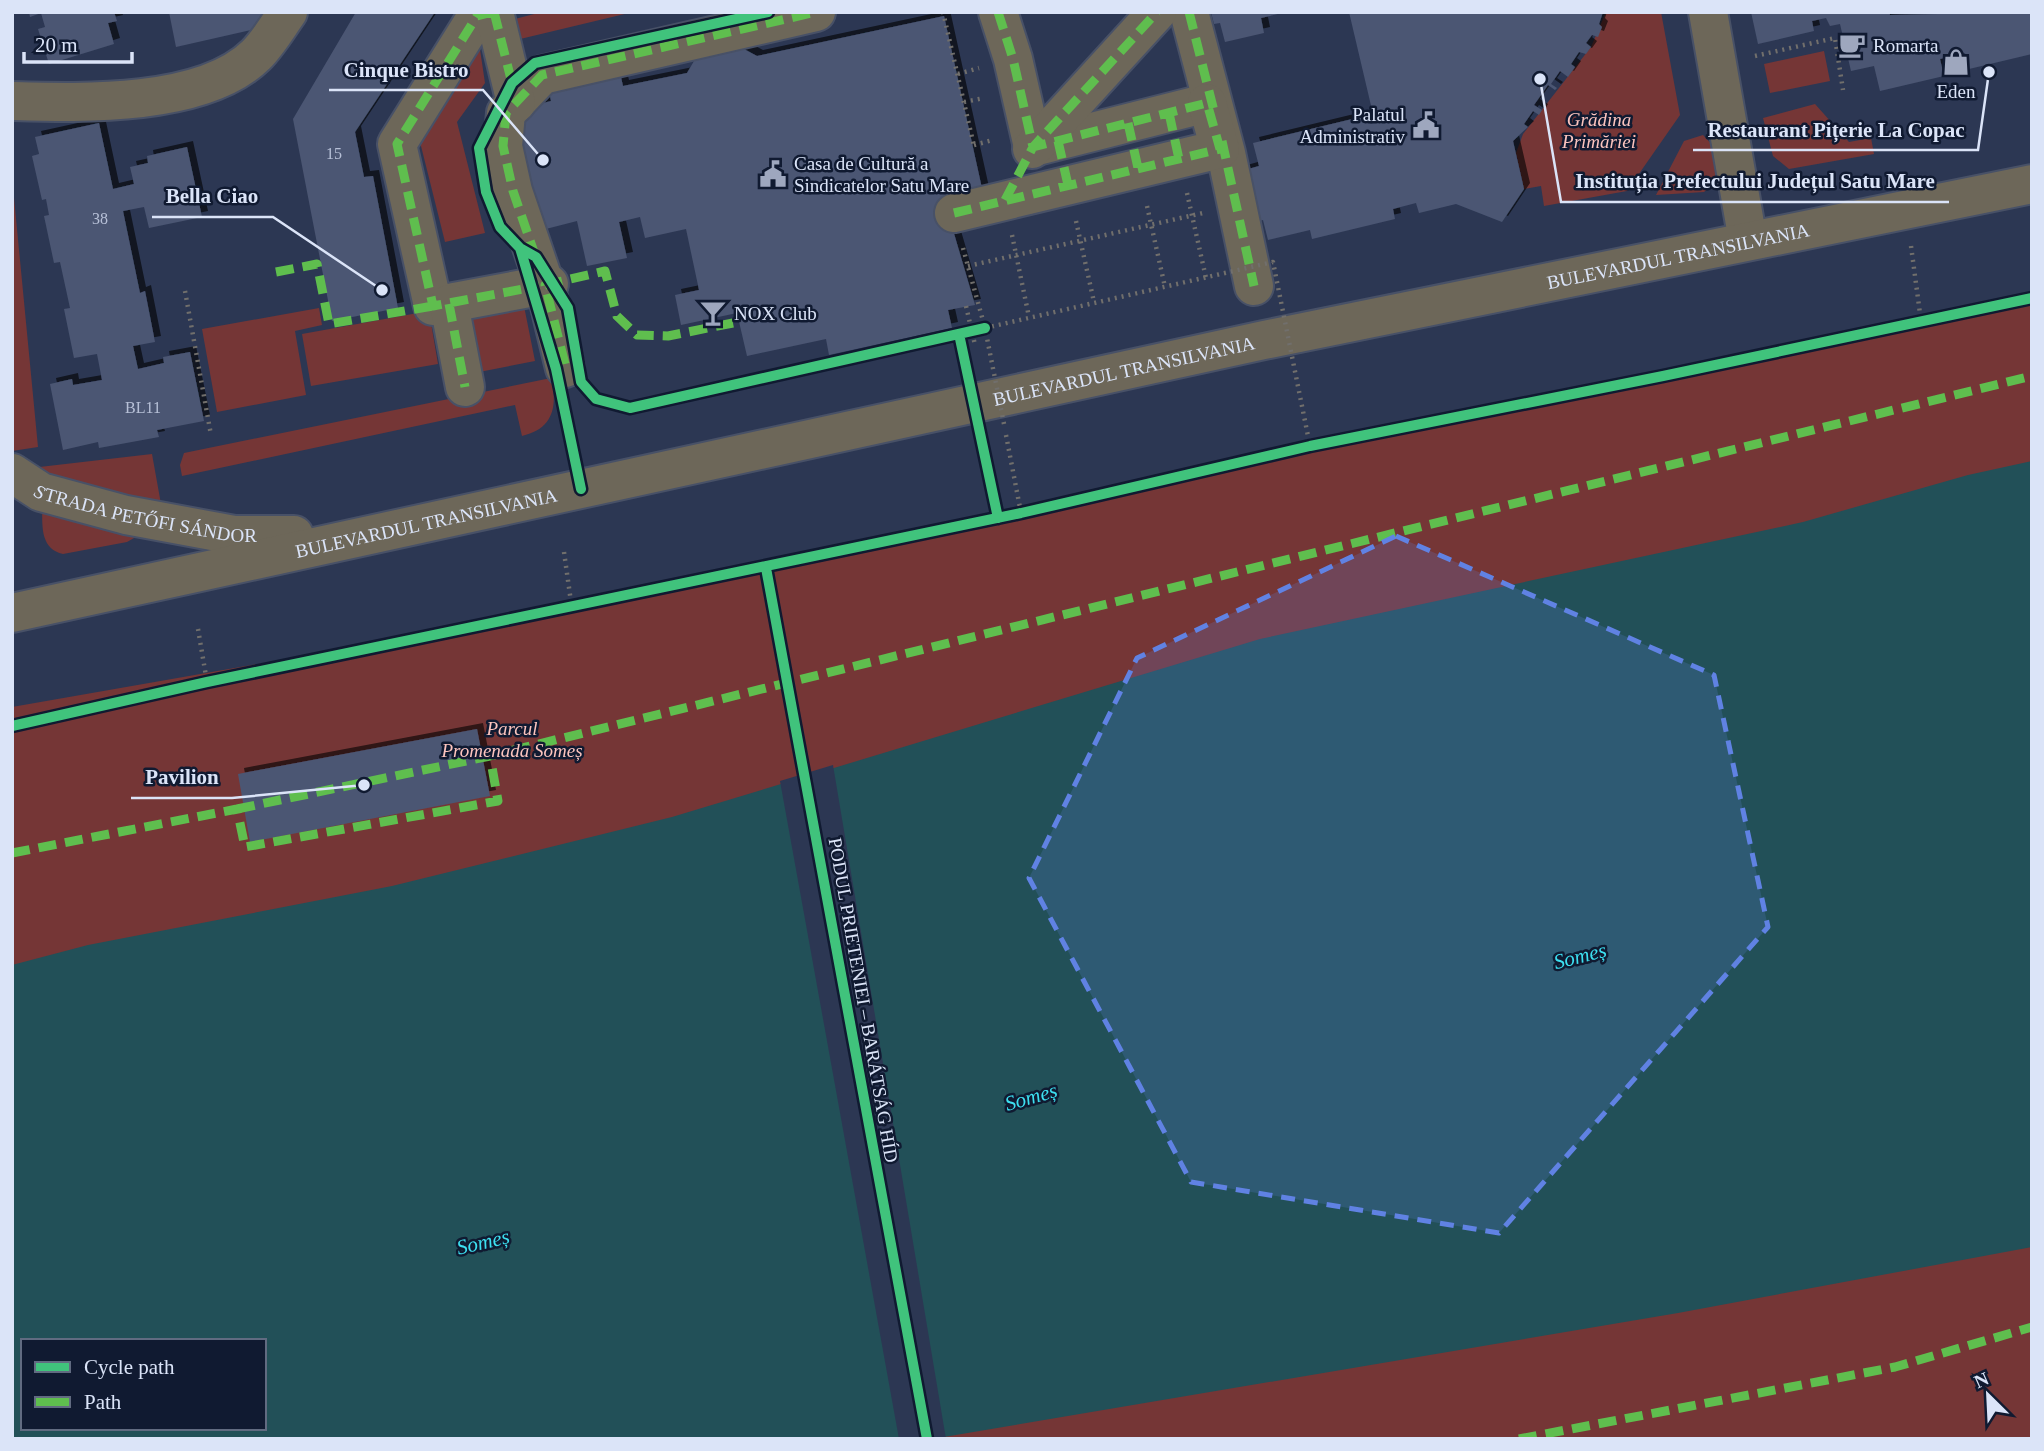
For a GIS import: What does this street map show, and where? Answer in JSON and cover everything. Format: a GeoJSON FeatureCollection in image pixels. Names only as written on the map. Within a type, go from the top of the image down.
{"type":"FeatureCollection","features":[{"type":"Feature","properties":{"kind":"street"},"geometry":{"type":"LineString","coordinates":[[12,101],[127,101],[170,94],[220,77],[255,57],[288,12]]}},
{"type":"Feature","properties":{"kind":"street"},"geometry":{"type":"LineString","coordinates":[[516,103],[494,12],[477,16],[397,144],[433,306],[547,285]]}},
{"type":"Feature","properties":{"kind":"street"},"geometry":{"type":"LineString","coordinates":[[565,368],[547,285],[513,191],[503,146],[506,113],[542,75],[816,12]]}},
{"type":"Feature","properties":{"kind":"street"},"geometry":{"type":"LineString","coordinates":[[998,12],[1045,144],[1068,185]]}},
{"type":"Feature","properties":{"kind":"street"},"geometry":{"type":"LineString","coordinates":[[1005,200],[1045,144],[1157,12]]}},
{"type":"Feature","properties":{"kind":"street"},"geometry":{"type":"LineString","coordinates":[[954,213],[1220,149],[1189,12]]}},
{"type":"Feature","properties":{"kind":"street"},"geometry":{"type":"LineString","coordinates":[[1708,12],[1748,241]]}},
{"type":"Feature","properties":{"kind":"street"},"geometry":{"type":"LineString","coordinates":[[1045,144],[1209,103]]}},
{"type":"Feature","properties":{"kind":"street"},"geometry":{"type":"LineString","coordinates":[[1209,103],[1226,153],[1254,286]]}},
{"type":"Feature","properties":{"kind":"street"},"geometry":{"type":"LineString","coordinates":[[1169,113],[1179,159]]}},
{"type":"Feature","properties":{"kind":"street"},"geometry":{"type":"LineString","coordinates":[[1128,123],[1138,168]]}},
{"type":"Feature","properties":{"kind":"street","name":"BULEVARDUL TRANSILVANIA"},"geometry":{"type":"LineString","coordinates":[[12,613],[1264,340],[2032,184]]}},
{"type":"Feature","properties":{"kind":"street"},"geometry":{"type":"LineString","coordinates":[[449,304],[465,387]]}},
{"type":"Feature","properties":{"kind":"street","name":"STRADA PETŐFI SÁNDOR"},"geometry":{"type":"LineString","coordinates":[[12,473],[41,492],[84,505],[234,535],[367,536]]}},
{"type":"Feature","properties":{"kind":"path"},"geometry":{"type":"LineString","coordinates":[[943,12],[974,146]]}},
{"type":"Feature","properties":{"kind":"path"},"geometry":{"type":"LineString","coordinates":[[1746,58],[1835,38],[1843,90]]}},
{"type":"Feature","properties":{"kind":"path"},"geometry":{"type":"LineString","coordinates":[[1179,159],[1206,278]]}},
{"type":"Feature","properties":{"kind":"path"},"geometry":{"type":"LineString","coordinates":[[1138,168],[1165,286]]}},
{"type":"Feature","properties":{"kind":"path"},"geometry":{"type":"LineString","coordinates":[[1068,185],[1094,302]]}},
{"type":"Feature","properties":{"kind":"path"},"geometry":{"type":"LineString","coordinates":[[1005,200],[1029,317]]}},
{"type":"Feature","properties":{"kind":"path"},"geometry":{"type":"LineString","coordinates":[[968,266],[1213,211]]}},
{"type":"Feature","properties":{"kind":"path"},"geometry":{"type":"LineString","coordinates":[[954,213],[985,328],[1015,514],[1034,510]]}},
{"type":"Feature","properties":{"kind":"path"},"geometry":{"type":"LineString","coordinates":[[1910,241],[1921,321]]}},
{"type":"Feature","properties":{"kind":"path"},"geometry":{"type":"LineString","coordinates":[[959,334],[1273,262],[1310,446]]}},
{"type":"Feature","properties":{"kind":"path"},"geometry":{"type":"LineString","coordinates":[[185,291],[211,435]]}},
{"type":"Feature","properties":{"kind":"path"},"geometry":{"type":"LineString","coordinates":[[967,306],[975,345]]}},
{"type":"Feature","properties":{"kind":"path"},"geometry":{"type":"LineString","coordinates":[[1908,324],[1933,318]]}},
{"type":"Feature","properties":{"kind":"path"},"geometry":{"type":"LineString","coordinates":[[1297,449],[1324,443]]}},
{"type":"Feature","properties":{"kind":"path"},"geometry":{"type":"LineString","coordinates":[[564,552],[572,609]]}},
{"type":"Feature","properties":{"kind":"path"},"geometry":{"type":"LineString","coordinates":[[753,571],[771,567]]}},
{"type":"Feature","properties":{"kind":"path"},"geometry":{"type":"LineString","coordinates":[[558,612],[584,606]]}},
{"type":"Feature","properties":{"kind":"path"},"geometry":{"type":"LineString","coordinates":[[198,629],[207,682]]}},
{"type":"Feature","properties":{"kind":"path"},"geometry":{"type":"LineString","coordinates":[[194,685],[220,680]]}},
{"type":"Feature","properties":{"kind":"highlighted area"},"geometry":{"type":"Polygon","coordinates":[[[1396,536],[1714,675],[1768,927],[1499,1233],[1191,1182],[1029,878],[1137,658],[1396,536]]]}},
{"type":"Feature","properties":{"kind":"green space"},"geometry":{"type":"Polygon","coordinates":[[[542,12],[633,12],[516,40],[511,20],[542,12]]]}},
{"type":"Feature","properties":{"kind":"green space","name":"Grădina Primăriei"},"geometry":{"type":"Polygon","coordinates":[[[1606,12],[1661,12],[1680,115],[1627,191],[1544,206],[1541,186],[1524,189],[1516,153],[1523,134],[1591,47],[1606,12]]]}},
{"type":"Feature","properties":{"kind":"green space"},"geometry":{"type":"Polygon","coordinates":[[[478,36],[485,83],[457,122],[485,233],[445,242],[416,126],[478,36]]]}},
{"type":"Feature","properties":{"kind":"green space"},"geometry":{"type":"Polygon","coordinates":[[[1824,51],[1830,81],[1770,93],[1764,64],[1824,51]]]}},
{"type":"Feature","properties":{"kind":"green space"},"geometry":{"type":"Polygon","coordinates":[[[1815,104],[1849,142],[1871,138],[1874,154],[1789,169],[1773,156],[1763,118],[1815,104]]]}},
{"type":"Feature","properties":{"kind":"green space"},"geometry":{"type":"Polygon","coordinates":[[[1703,135],[1717,150],[1719,179],[1704,192],[1656,195],[1684,141],[1703,135]]]}},
{"type":"Feature","properties":{"kind":"green space"},"geometry":{"type":"Polygon","coordinates":[[[12,177],[38,447],[12,451],[12,177]]]}},
{"type":"Feature","properties":{"kind":"green space"},"geometry":{"type":"Polygon","coordinates":[[[522,296],[535,361],[469,374],[456,309],[522,296]]]}},
{"type":"Feature","properties":{"kind":"green space","name":"Parcul Promenada Someș"},"geometry":{"type":"Polygon","coordinates":[[[2032,302],[2032,1438],[12,1439],[12,707],[572,609],[1021,513],[1310,446],[2032,302]]]}},
{"type":"Feature","properties":{"kind":"green space"},"geometry":{"type":"Polygon","coordinates":[[[319,308],[322,325],[295,331],[306,395],[217,412],[202,329],[319,308]]]}},
{"type":"Feature","properties":{"kind":"green space"},"geometry":{"type":"Polygon","coordinates":[[[429,311],[438,364],[311,386],[302,334],[429,311]]]}},
{"type":"Feature","properties":{"kind":"green space"},"geometry":{"type":"Polygon","coordinates":[[[551,378],[554,398],[551,415],[541,428],[522,436],[515,405],[182,476],[180,465],[184,453],[551,378]]]}},
{"type":"Feature","properties":{"kind":"green space"},"geometry":{"type":"Polygon","coordinates":[[[152,454],[161,504],[120,506],[22,469],[152,454]]]}},
{"type":"Feature","properties":{"kind":"green space"},"geometry":{"type":"Polygon","coordinates":[[[42,502],[133,532],[134,538],[127,542],[63,554],[55,551],[49,546],[42,526],[42,502]]]}},
{"type":"Feature","properties":{"kind":"water","name":"Someș"},"geometry":{"type":"Polygon","coordinates":[[[2032,461],[2032,1247],[1678,1313],[932,1439],[12,1439],[12,965],[88,945],[392,886],[672,817],[1260,639],[1803,522],[1968,475],[2032,461]]]}},
{"type":"Feature","properties":{"kind":"pier"},"geometry":{"type":"Polygon","coordinates":[[[833,765],[946,1439],[899,1439],[780,781],[833,765]]]}},
{"type":"Feature","properties":{"kind":"building"},"geometry":{"type":"Polygon","coordinates":[[[29,12],[114,12],[117,21],[108,23],[114,44],[49,64],[38,29],[45,27],[41,13],[30,17],[29,12]]]}},
{"type":"Feature","properties":{"kind":"building"},"geometry":{"type":"Polygon","coordinates":[[[169,12],[263,12],[251,30],[176,47],[169,12]]]}},
{"type":"Feature","properties":{"kind":"building"},"geometry":{"type":"Polygon","coordinates":[[[356,12],[435,12],[355,132],[364,177],[373,176],[398,308],[332,321],[293,119],[356,12]]]}},
{"type":"Feature","properties":{"kind":"building"},"geometry":{"type":"Polygon","coordinates":[[[1211,12],[1282,13],[1261,18],[1264,33],[1225,42],[1220,23],[1214,24],[1211,12]]]}},
{"type":"Feature","properties":{"kind":"building","name":"Palatul Administrativ"},"geometry":{"type":"Polygon","coordinates":[[[1349,12],[1603,12],[1598,37],[1592,35],[1586,43],[1591,47],[1586,54],[1579,52],[1571,64],[1575,67],[1568,77],[1560,71],[1551,84],[1557,88],[1555,90],[1548,85],[1534,105],[1542,110],[1539,115],[1533,111],[1524,124],[1528,127],[1513,141],[1524,189],[1502,222],[1456,204],[1419,213],[1416,203],[1393,209],[1395,219],[1312,239],[1310,230],[1268,240],[1263,220],[1253,223],[1241,171],[1259,166],[1253,143],[1373,114],[1349,12]]]}},
{"type":"Feature","properties":{"kind":"building"},"geometry":{"type":"Polygon","coordinates":[[[1751,12],[1889,12],[1890,15],[2032,12],[2032,54],[1969,69],[1965,53],[1940,59],[1944,76],[1880,91],[1874,66],[1851,71],[1840,24],[1830,26],[1826,18],[1812,21],[1814,31],[1758,44],[1751,12]]]}},
{"type":"Feature","properties":{"kind":"building","name":"Casa de Cultură a Sindicatelor Satu Mare"},"geometry":{"type":"Polygon","coordinates":[[[944,16],[985,202],[948,213],[975,305],[948,310],[952,328],[829,355],[826,339],[747,356],[737,313],[681,325],[675,295],[699,290],[686,229],[645,238],[640,217],[619,222],[627,258],[587,266],[577,221],[538,231],[511,111],[551,101],[546,79],[618,64],[623,86],[687,73],[704,44],[727,40],[757,56],[944,16]]]}},
{"type":"Feature","properties":{"kind":"building"},"geometry":{"type":"Polygon","coordinates":[[[99,123],[113,189],[134,184],[130,167],[148,163],[147,156],[187,147],[202,217],[149,228],[144,207],[123,211],[140,293],[145,291],[155,342],[133,346],[138,369],[164,363],[163,357],[190,352],[204,421],[157,430],[159,437],[99,448],[98,442],[63,450],[50,384],[72,379],[73,385],[102,380],[97,354],[74,358],[64,309],[70,308],[60,262],[54,263],[44,216],[49,215],[46,199],[42,200],[32,156],[39,154],[35,137],[99,123]]]}},
{"type":"Feature","properties":{"kind":"building"},"geometry":{"type":"Polygon","coordinates":[[[477,729],[490,796],[250,842],[238,774],[477,729]]]}},
{"type":"Feature","properties":{"kind":"marked path"},"geometry":{"type":"LineString","coordinates":[[493,12],[477,16],[397,144],[433,306],[539,286]]}},
{"type":"Feature","properties":{"kind":"marked path"},"geometry":{"type":"LineString","coordinates":[[494,12],[513,87]]}},
{"type":"Feature","properties":{"kind":"marked path"},"geometry":{"type":"LineString","coordinates":[[536,258],[513,191],[503,146],[506,113],[542,75],[816,12]]}},
{"type":"Feature","properties":{"kind":"marked path"},"geometry":{"type":"LineString","coordinates":[[998,12],[1013,59],[1033,147],[1211,102]]}},
{"type":"Feature","properties":{"kind":"marked path"},"geometry":{"type":"LineString","coordinates":[[1005,200],[1033,147],[1157,12]]}},
{"type":"Feature","properties":{"kind":"marked path"},"geometry":{"type":"LineString","coordinates":[[1189,12],[1214,111]]}},
{"type":"Feature","properties":{"kind":"marked path"},"geometry":{"type":"LineString","coordinates":[[954,213],[1220,149],[1207,103]]}},
{"type":"Feature","properties":{"kind":"marked path"},"geometry":{"type":"LineString","coordinates":[[1169,113],[1179,159]]}},
{"type":"Feature","properties":{"kind":"marked path"},"geometry":{"type":"LineString","coordinates":[[1128,123],[1138,168]]}},
{"type":"Feature","properties":{"kind":"marked path"},"geometry":{"type":"LineString","coordinates":[[1058,141],[1068,185]]}},
{"type":"Feature","properties":{"kind":"marked path"},"geometry":{"type":"LineString","coordinates":[[1222,141],[1254,286]]}},
{"type":"Feature","properties":{"kind":"marked path"},"geometry":{"type":"LineString","coordinates":[[276,272],[317,264],[329,324],[433,306]]}},
{"type":"Feature","properties":{"kind":"marked path"},"geometry":{"type":"LineString","coordinates":[[565,364],[545,285],[605,271],[617,316],[637,335],[668,336],[733,323]]}},
{"type":"Feature","properties":{"kind":"marked path"},"geometry":{"type":"LineString","coordinates":[[449,304],[465,387]]}},
{"type":"Feature","properties":{"kind":"marked path"},"geometry":{"type":"LineString","coordinates":[[12,853],[237,809],[245,847],[498,801],[490,756],[2032,376]]}},
{"type":"Feature","properties":{"kind":"marked path"},"geometry":{"type":"LineString","coordinates":[[237,809],[490,756]]}},
{"type":"Feature","properties":{"kind":"marked path"},"geometry":{"type":"LineString","coordinates":[[1519,1439],[1895,1367],[2032,1327]]}},
{"type":"Feature","properties":{"kind":"cycle path"},"geometry":{"type":"LineString","coordinates":[[768,12],[535,63],[512,83],[479,148],[486,192],[500,227],[520,248],[536,257],[568,308],[581,382],[596,399],[630,408],[985,328]]}},
{"type":"Feature","properties":{"kind":"cycle path"},"geometry":{"type":"LineString","coordinates":[[520,248],[556,369],[581,489]]}},
{"type":"Feature","properties":{"kind":"cycle path"},"geometry":{"type":"LineString","coordinates":[[12,726],[207,682],[1021,513],[1310,446],[1663,376],[2032,298]]}},
{"type":"Feature","properties":{"kind":"cycle path"},"geometry":{"type":"LineString","coordinates":[[959,334],[998,518]]}},
{"type":"Feature","properties":{"kind":"cycle path","name":"PODUL PRIETENIEI – BARÁTSÁG HÍD"},"geometry":{"type":"LineString","coordinates":[[766,568],[927,1439]]}},
{"type":"Feature","properties":{"kind":"place","name":"Romarta"},"geometry":{"type":"Point","coordinates":[1852,45]}},
{"type":"Feature","properties":{"kind":"place","name":"Eden"},"geometry":{"type":"Point","coordinates":[1956,62]}},
{"type":"Feature","properties":{"kind":"place","name":"Restaurant Pițerie La Copac"},"geometry":{"type":"Point","coordinates":[1989,72]}},
{"type":"Feature","properties":{"kind":"place","name":"Instituția Prefectului Județul Satu Mare"},"geometry":{"type":"Point","coordinates":[1540,79]}},
{"type":"Feature","properties":{"kind":"place","name":"Palatul Administrativ"},"geometry":{"type":"Point","coordinates":[1426,125]}},
{"type":"Feature","properties":{"kind":"place","name":"Cinque Bistro"},"geometry":{"type":"Point","coordinates":[543,160]}},
{"type":"Feature","properties":{"kind":"place","name":"Casa de Cultură a Sindicatelor Satu Mare"},"geometry":{"type":"Point","coordinates":[773,174]}},
{"type":"Feature","properties":{"kind":"place","name":"Bella Ciao"},"geometry":{"type":"Point","coordinates":[382,290]}},
{"type":"Feature","properties":{"kind":"place","name":"NOX Club"},"geometry":{"type":"Point","coordinates":[713,313]}},
{"type":"Feature","properties":{"kind":"place","name":"Pavilion"},"geometry":{"type":"Point","coordinates":[364,785]}}]}
